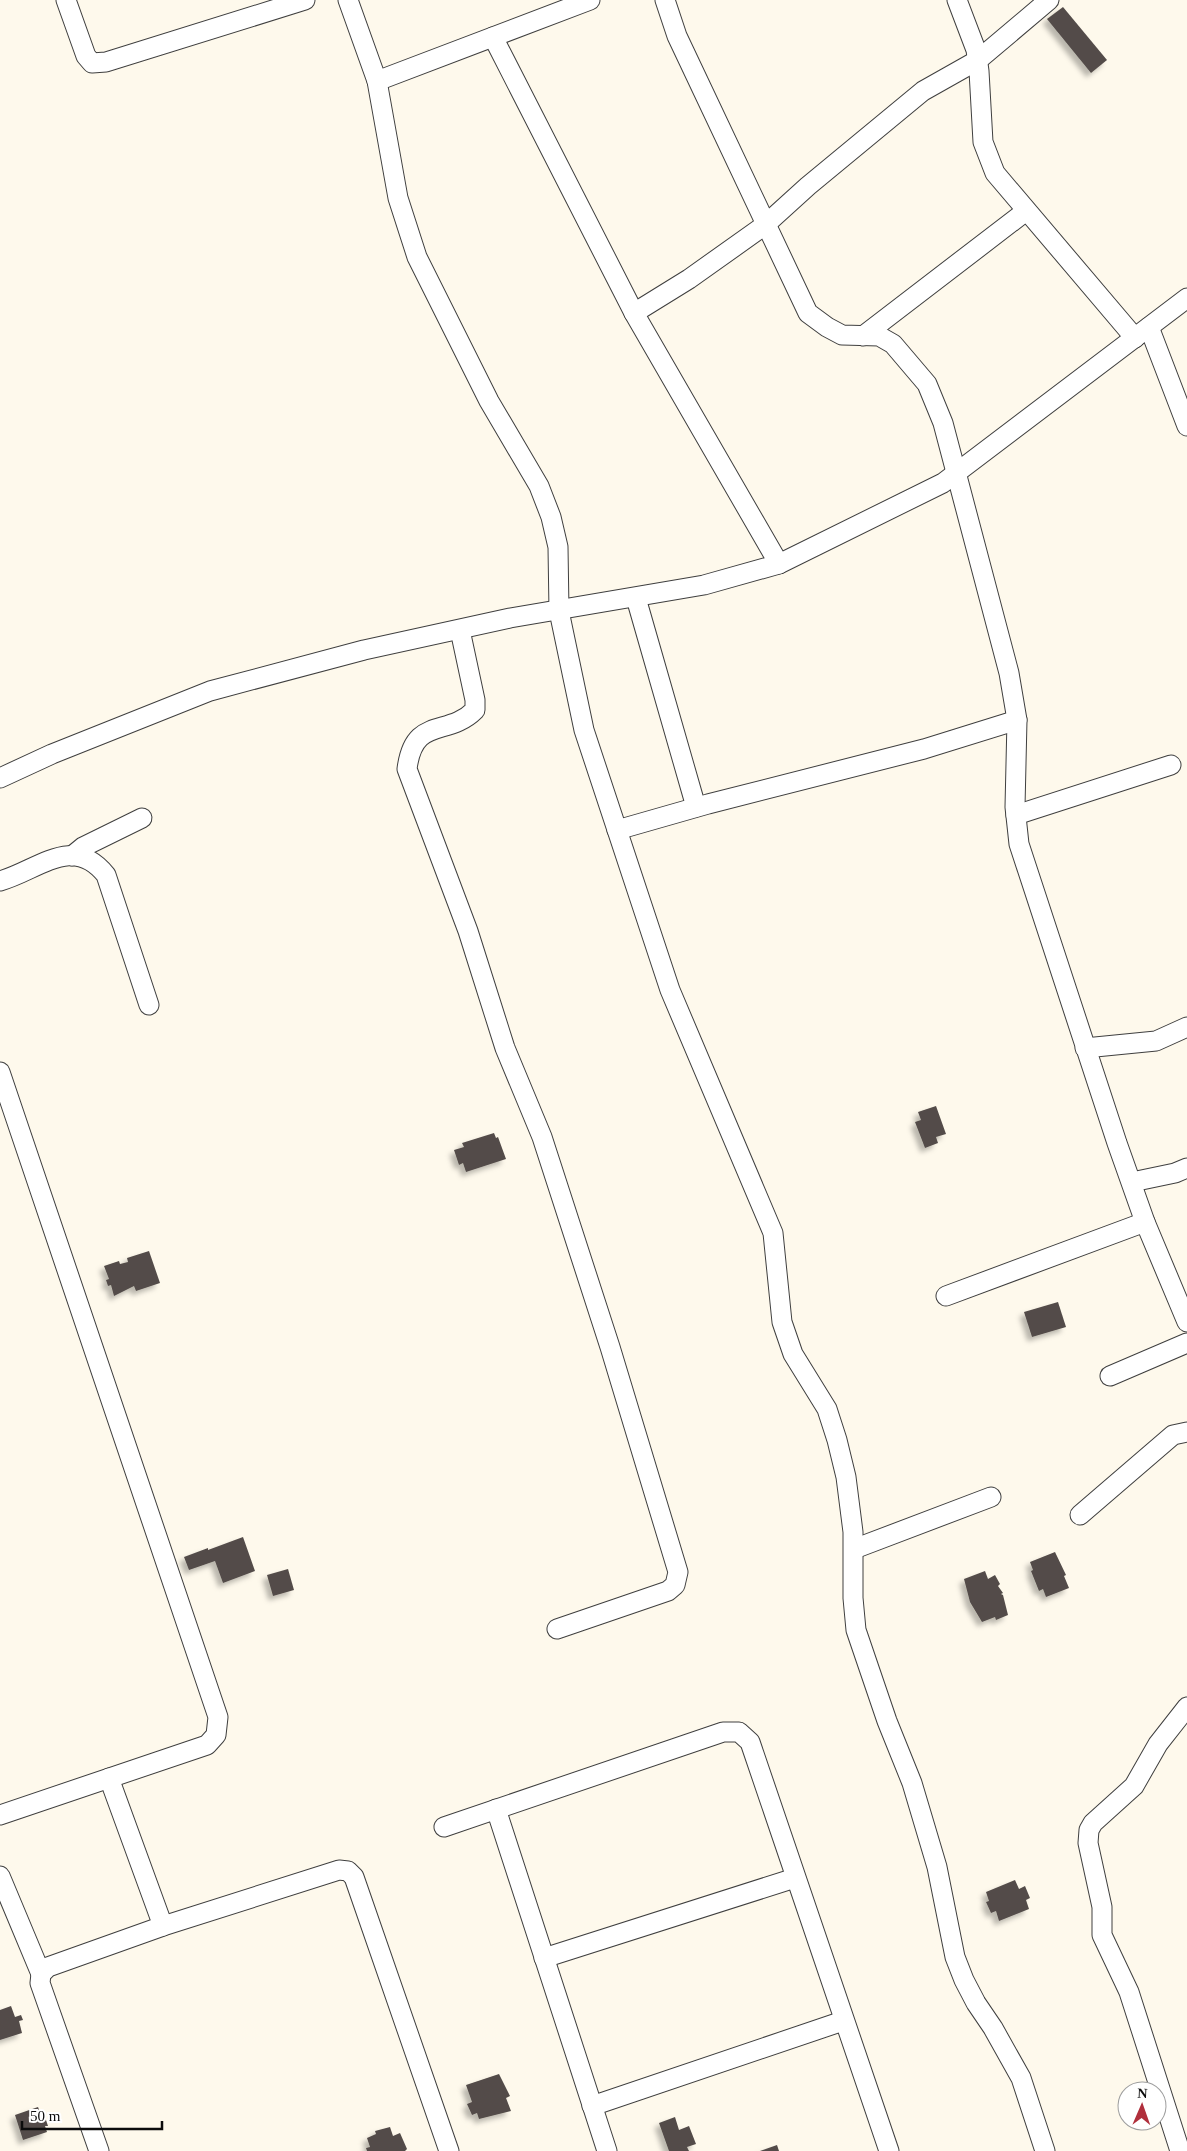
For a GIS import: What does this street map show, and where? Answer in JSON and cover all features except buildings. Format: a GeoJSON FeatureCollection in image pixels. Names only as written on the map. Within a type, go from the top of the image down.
{"type":"FeatureCollection","features":[{"type":"Feature","properties":{"kind":"street"},"geometry":{"type":"LineString","coordinates":[[66,0],[86,56],[92,64],[106,62],[305,0]]}},
{"type":"Feature","properties":{"kind":"street"},"geometry":{"type":"LineString","coordinates":[[348,0],[378,81],[396,188],[417,258],[489,401],[539,486],[551,517],[558,547],[559,611],[584,730],[670,990],[773,1234],[782,1322],[793,1354],[826,1409],[837,1440],[846,1477],[854,1549],[853,1598],[856,1630],[887,1721],[912,1783],[937,1867],[956,1957],[964,1980],[1021,2078],[1045,2151]]}},
{"type":"Feature","properties":{"kind":"street"},"geometry":{"type":"LineString","coordinates":[[665,0],[677,36],[808,313],[827,327],[842,334],[879,336],[893,344],[927,384],[943,423],[1009,673],[1017,720],[1016,815],[1019,844],[1032,889],[1117,1143],[1145,1222],[1183,1299],[1187,1322]]}},
{"type":"Feature","properties":{"kind":"street"},"geometry":{"type":"LineString","coordinates":[[956,0],[967,25],[978,60],[983,142],[995,173],[1026,211],[1142,333],[1187,426]]}},
{"type":"Feature","properties":{"kind":"street"},"geometry":{"type":"LineString","coordinates":[[634,313],[689,279],[765,224],[923,91],[978,60],[1049,0]]}},
{"type":"Feature","properties":{"kind":"street"},"geometry":{"type":"LineString","coordinates":[[378,81],[585,1]]}},
{"type":"Feature","properties":{"kind":"street"},"geometry":{"type":"LineString","coordinates":[[493,37],[634,313],[779,564]]}},
{"type":"Feature","properties":{"kind":"street"},"geometry":{"type":"LineString","coordinates":[[863,336],[1026,211]]}},
{"type":"Feature","properties":{"kind":"street"},"geometry":{"type":"LineString","coordinates":[[0,778],[52,754],[210,691],[364,650],[559,611],[704,585],[779,564],[943,483],[1187,298]]}},
{"type":"Feature","properties":{"kind":"street"},"geometry":{"type":"LineString","coordinates":[[636,598],[696,807]]}},
{"type":"Feature","properties":{"kind":"street"},"geometry":{"type":"LineString","coordinates":[[460,630],[476,700],[475,710],[467,718],[427,732],[416,739],[409,752],[407,769],[468,931],[505,1048],[542,1137],[610,1347],[678,1572],[675,1585],[668,1591],[557,1629]]}},
{"type":"Feature","properties":{"kind":"street"},"geometry":{"type":"LineString","coordinates":[[618,830],[696,807],[924,749],[1017,720]]}},
{"type":"Feature","properties":{"kind":"street"},"geometry":{"type":"LineString","coordinates":[[1016,815],[1171,765]]}},
{"type":"Feature","properties":{"kind":"street"},"geometry":{"type":"LineString","coordinates":[[72,856],[83,847],[142,818]]}},
{"type":"Feature","properties":{"kind":"street"},"geometry":{"type":"LineString","coordinates":[[0,881],[16,876],[58,856],[86,858],[98,864],[106,875],[149,1005]]}},
{"type":"Feature","properties":{"kind":"street"},"geometry":{"type":"LineString","coordinates":[[1085,1048],[1156,1041],[1187,1027]]}},
{"type":"Feature","properties":{"kind":"street"},"geometry":{"type":"LineString","coordinates":[[0,1072],[218,1717],[216,1734],[207,1745],[0,1815]]}},
{"type":"Feature","properties":{"kind":"street"},"geometry":{"type":"LineString","coordinates":[[1132,1182],[1175,1173],[1187,1168]]}},
{"type":"Feature","properties":{"kind":"street"},"geometry":{"type":"LineString","coordinates":[[946,1296],[1145,1222]]}},
{"type":"Feature","properties":{"kind":"street"},"geometry":{"type":"LineString","coordinates":[[1110,1376],[1187,1343]]}},
{"type":"Feature","properties":{"kind":"street"},"geometry":{"type":"LineString","coordinates":[[1080,1515],[1172,1435],[1187,1432]]}},
{"type":"Feature","properties":{"kind":"street"},"geometry":{"type":"LineString","coordinates":[[854,1549],[991,1497]]}},
{"type":"Feature","properties":{"kind":"street"},"geometry":{"type":"LineString","coordinates":[[1180,2151],[1129,1992],[1102,1935],[1102,1907],[1088,1843],[1089,1830],[1093,1823],[1134,1786],[1158,1744],[1187,1707]]}},
{"type":"Feature","properties":{"kind":"street"},"geometry":{"type":"LineString","coordinates":[[444,1827],[723,1732],[738,1732],[750,1742],[888,2151]]}},
{"type":"Feature","properties":{"kind":"street"},"geometry":{"type":"LineString","coordinates":[[109,1778],[163,1926]]}},
{"type":"Feature","properties":{"kind":"street"},"geometry":{"type":"LineString","coordinates":[[496,1809],[607,2151]]}},
{"type":"Feature","properties":{"kind":"street"},"geometry":{"type":"LineString","coordinates":[[99,2151],[40,1982],[42,1974],[48,1967],[163,1926],[339,1870],[348,1871],[354,1878],[449,2151]]}},
{"type":"Feature","properties":{"kind":"street"},"geometry":{"type":"LineString","coordinates":[[0,1876],[42,1974]]}},
{"type":"Feature","properties":{"kind":"street"},"geometry":{"type":"LineString","coordinates":[[544,1958],[795,1878]]}},
{"type":"Feature","properties":{"kind":"street"},"geometry":{"type":"LineString","coordinates":[[592,2106],[843,2021]]}}]}
